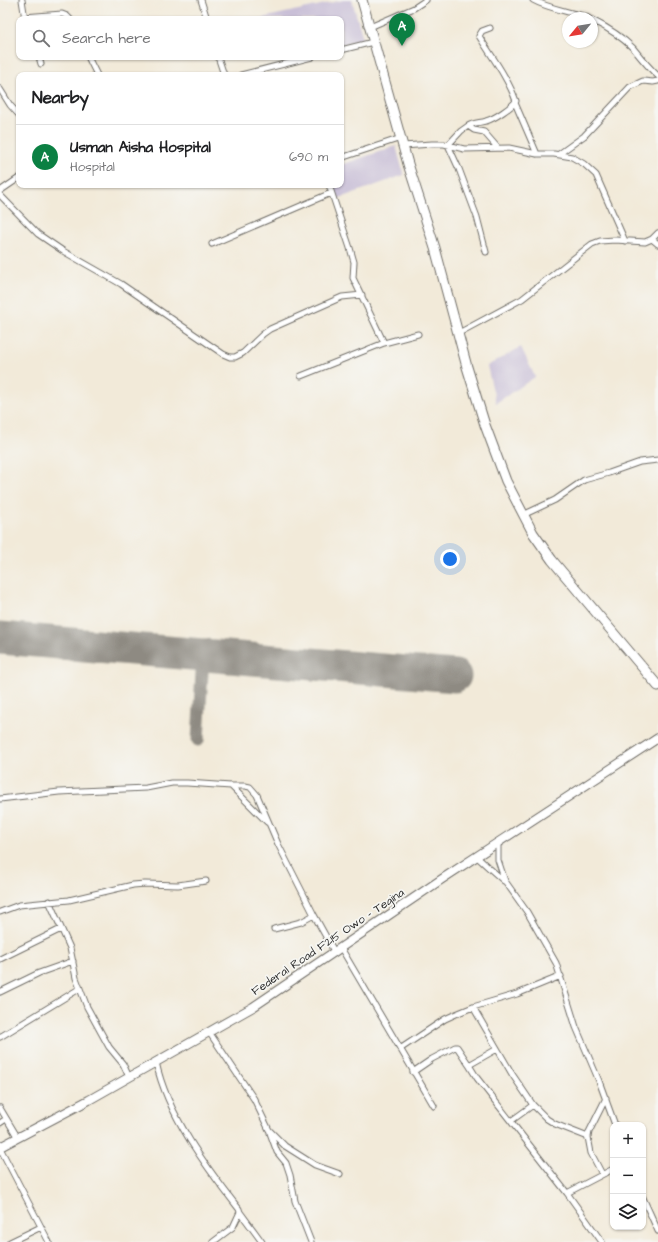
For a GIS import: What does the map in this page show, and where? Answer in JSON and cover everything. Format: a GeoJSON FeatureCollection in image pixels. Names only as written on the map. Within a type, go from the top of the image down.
{"type":"FeatureCollection","features":[{"type":"Feature","properties":{"kind":"highway"},"geometry":{"type":"LineString","coordinates":[[362,0],[402,142],[435,248],[457,334],[492,444],[506,481],[533,533],[552,560],[658,686]]}},
{"type":"Feature","properties":{"kind":"main road","name":"Federal Road F215 Owo - Tegina"},"geometry":{"type":"LineString","coordinates":[[0,1148],[89,1100],[274,994],[442,879],[631,754],[658,738]]}},
{"type":"Feature","properties":{"kind":"street"},"geometry":{"type":"LineString","coordinates":[[22,0],[24,16]]}},
{"type":"Feature","properties":{"kind":"street"},"geometry":{"type":"LineString","coordinates":[[201,0],[206,16]]}},
{"type":"Feature","properties":{"kind":"street"},"geometry":{"type":"LineString","coordinates":[[370,27],[414,8],[426,0]]}},
{"type":"Feature","properties":{"kind":"street"},"geometry":{"type":"LineString","coordinates":[[532,0],[572,12]]}},
{"type":"Feature","properties":{"kind":"street"},"geometry":{"type":"LineString","coordinates":[[43,16],[62,14],[66,16]]}},
{"type":"Feature","properties":{"kind":"street"},"geometry":{"type":"LineString","coordinates":[[598,23],[607,28],[632,47],[649,68],[658,76]]}},
{"type":"Feature","properties":{"kind":"street"},"geometry":{"type":"LineString","coordinates":[[490,28],[482,31],[479,36],[494,58],[513,94],[516,101],[515,103],[537,154]]}},
{"type":"Feature","properties":{"kind":"street"},"geometry":{"type":"LineString","coordinates":[[344,49],[373,42]]}},
{"type":"Feature","properties":{"kind":"street"},"geometry":{"type":"LineString","coordinates":[[40,60],[41,64]]}},
{"type":"Feature","properties":{"kind":"street"},"geometry":{"type":"LineString","coordinates":[[90,60],[96,72]]}},
{"type":"Feature","properties":{"kind":"street"},"geometry":{"type":"LineString","coordinates":[[219,60],[223,72]]}},
{"type":"Feature","properties":{"kind":"street"},"geometry":{"type":"LineString","coordinates":[[253,72],[300,60]]}},
{"type":"Feature","properties":{"kind":"street"},"geometry":{"type":"LineString","coordinates":[[559,154],[584,136],[630,87],[643,81],[658,81]]}},
{"type":"Feature","properties":{"kind":"street"},"geometry":{"type":"LineString","coordinates":[[0,89],[16,112]]}},
{"type":"Feature","properties":{"kind":"street"},"geometry":{"type":"LineString","coordinates":[[448,145],[468,126],[496,117],[515,103]]}},
{"type":"Feature","properties":{"kind":"street"},"geometry":{"type":"LineString","coordinates":[[468,126],[474,130],[484,132],[497,147]]}},
{"type":"Feature","properties":{"kind":"street"},"geometry":{"type":"LineString","coordinates":[[344,157],[402,142],[480,149],[497,147],[537,154],[559,154],[572,157],[584,164],[596,175],[625,241]]}},
{"type":"Feature","properties":{"kind":"street"},"geometry":{"type":"LineString","coordinates":[[448,145],[476,217],[486,252]]}},
{"type":"Feature","properties":{"kind":"street"},"geometry":{"type":"LineString","coordinates":[[0,191],[16,180]]}},
{"type":"Feature","properties":{"kind":"street"},"geometry":{"type":"LineString","coordinates":[[329,188],[354,262],[353,278],[362,294],[384,343]]}},
{"type":"Feature","properties":{"kind":"street"},"geometry":{"type":"LineString","coordinates":[[212,244],[331,193]]}},
{"type":"Feature","properties":{"kind":"street"},"geometry":{"type":"LineString","coordinates":[[0,195],[38,234],[63,251],[121,284],[230,357],[235,357],[243,353],[262,334],[270,329],[342,297],[362,294]]}},
{"type":"Feature","properties":{"kind":"street"},"geometry":{"type":"LineString","coordinates":[[457,334],[522,299],[592,244],[600,241],[615,240],[645,242],[652,239],[658,233]]}},
{"type":"Feature","properties":{"kind":"street"},"geometry":{"type":"LineString","coordinates":[[652,239],[658,244]]}},
{"type":"Feature","properties":{"kind":"street"},"geometry":{"type":"LineString","coordinates":[[301,376],[384,343],[418,334]]}},
{"type":"Feature","properties":{"kind":"street"},"geometry":{"type":"LineString","coordinates":[[523,515],[555,500],[584,480],[610,473],[640,462],[658,460]]}},
{"type":"Feature","properties":{"kind":"street"},"geometry":{"type":"LineString","coordinates":[[0,799],[59,792],[146,788],[172,783],[245,786],[253,790],[314,915],[338,950],[434,1106]]}},
{"type":"Feature","properties":{"kind":"street"},"geometry":{"type":"LineString","coordinates":[[231,786],[268,823]]}},
{"type":"Feature","properties":{"kind":"street"},"geometry":{"type":"LineString","coordinates":[[498,843],[498,860],[505,881]]}},
{"type":"Feature","properties":{"kind":"street"},"geometry":{"type":"LineString","coordinates":[[477,857],[505,881],[527,912],[556,963],[576,1027],[606,1098],[614,1122]]}},
{"type":"Feature","properties":{"kind":"street"},"geometry":{"type":"LineString","coordinates":[[0,912],[19,904],[88,896],[133,885],[178,885],[206,881]]}},
{"type":"Feature","properties":{"kind":"street"},"geometry":{"type":"LineString","coordinates":[[49,901],[70,948],[79,989],[101,1033],[129,1077]]}},
{"type":"Feature","properties":{"kind":"street"},"geometry":{"type":"LineString","coordinates":[[274,929],[301,922],[314,915]]}},
{"type":"Feature","properties":{"kind":"street"},"geometry":{"type":"LineString","coordinates":[[0,959],[61,929]]}},
{"type":"Feature","properties":{"kind":"street"},"geometry":{"type":"LineString","coordinates":[[0,992],[39,973],[72,961]]}},
{"type":"Feature","properties":{"kind":"street"},"geometry":{"type":"LineString","coordinates":[[400,1050],[445,1019],[473,1007],[516,994],[561,976]]}},
{"type":"Feature","properties":{"kind":"street"},"geometry":{"type":"LineString","coordinates":[[0,1037],[79,989]]}},
{"type":"Feature","properties":{"kind":"street"},"geometry":{"type":"LineString","coordinates":[[473,1007],[497,1049],[533,1105],[547,1119],[555,1124],[588,1137]]}},
{"type":"Feature","properties":{"kind":"street"},"geometry":{"type":"LineString","coordinates":[[209,1032],[254,1099],[269,1130],[277,1152],[286,1163],[295,1201],[311,1242]]}},
{"type":"Feature","properties":{"kind":"street"},"geometry":{"type":"LineString","coordinates":[[413,1072],[457,1047],[477,1078],[567,1193],[602,1242]]}},
{"type":"Feature","properties":{"kind":"street"},"geometry":{"type":"LineString","coordinates":[[469,1065],[497,1049]]}},
{"type":"Feature","properties":{"kind":"street"},"geometry":{"type":"LineString","coordinates":[[156,1062],[162,1086],[184,1129],[207,1167],[262,1242]]}},
{"type":"Feature","properties":{"kind":"street"},"geometry":{"type":"LineString","coordinates":[[602,1174],[591,1154],[588,1137],[606,1098]]}},
{"type":"Feature","properties":{"kind":"street"},"geometry":{"type":"LineString","coordinates":[[511,1121],[533,1105]]}},
{"type":"Feature","properties":{"kind":"street"},"geometry":{"type":"LineString","coordinates":[[0,1108],[18,1138]]}},
{"type":"Feature","properties":{"kind":"street"},"geometry":{"type":"LineString","coordinates":[[0,1123],[6,1119]]}},
{"type":"Feature","properties":{"kind":"street"},"geometry":{"type":"LineString","coordinates":[[269,1130],[285,1146],[315,1165],[340,1174]]}},
{"type":"Feature","properties":{"kind":"street"},"geometry":{"type":"LineString","coordinates":[[0,1148],[49,1242]]}},
{"type":"Feature","properties":{"kind":"street"},"geometry":{"type":"LineString","coordinates":[[567,1193],[610,1170]]}},
{"type":"Feature","properties":{"kind":"street"},"geometry":{"type":"LineString","coordinates":[[646,1205],[658,1231]]}},
{"type":"Feature","properties":{"kind":"street"},"geometry":{"type":"LineString","coordinates":[[213,1242],[234,1227],[240,1212]]}},
{"type":"Feature","properties":{"kind":"street"},"geometry":{"type":"LineString","coordinates":[[10,1242],[41,1226]]}},
{"type":"Feature","properties":{"kind":"shaded area"},"geometry":{"type":"Polygon","coordinates":[[[343,0],[352,0],[363,39],[344,44],[344,16],[271,16],[343,0]]]}},
{"type":"Feature","properties":{"kind":"shaded area"},"geometry":{"type":"Polygon","coordinates":[[[396,146],[404,175],[337,199],[333,188],[344,188],[344,164],[396,146]]]}},
{"type":"Feature","properties":{"kind":"shaded area"},"geometry":{"type":"Polygon","coordinates":[[[521,347],[535,377],[496,403],[487,366],[521,347]]]}},
{"type":"Feature","properties":{"kind":"taxiway"},"geometry":{"type":"LineString","coordinates":[[198,740],[203,655]]}},
{"type":"Feature","properties":{"kind":"runway"},"geometry":{"type":"LineString","coordinates":[[0,638],[455,676]]}},
{"type":"Feature","properties":{"kind":"place","name":"Usman Aisha Hospital"},"geometry":{"type":"Point","coordinates":[402,46]}}]}
